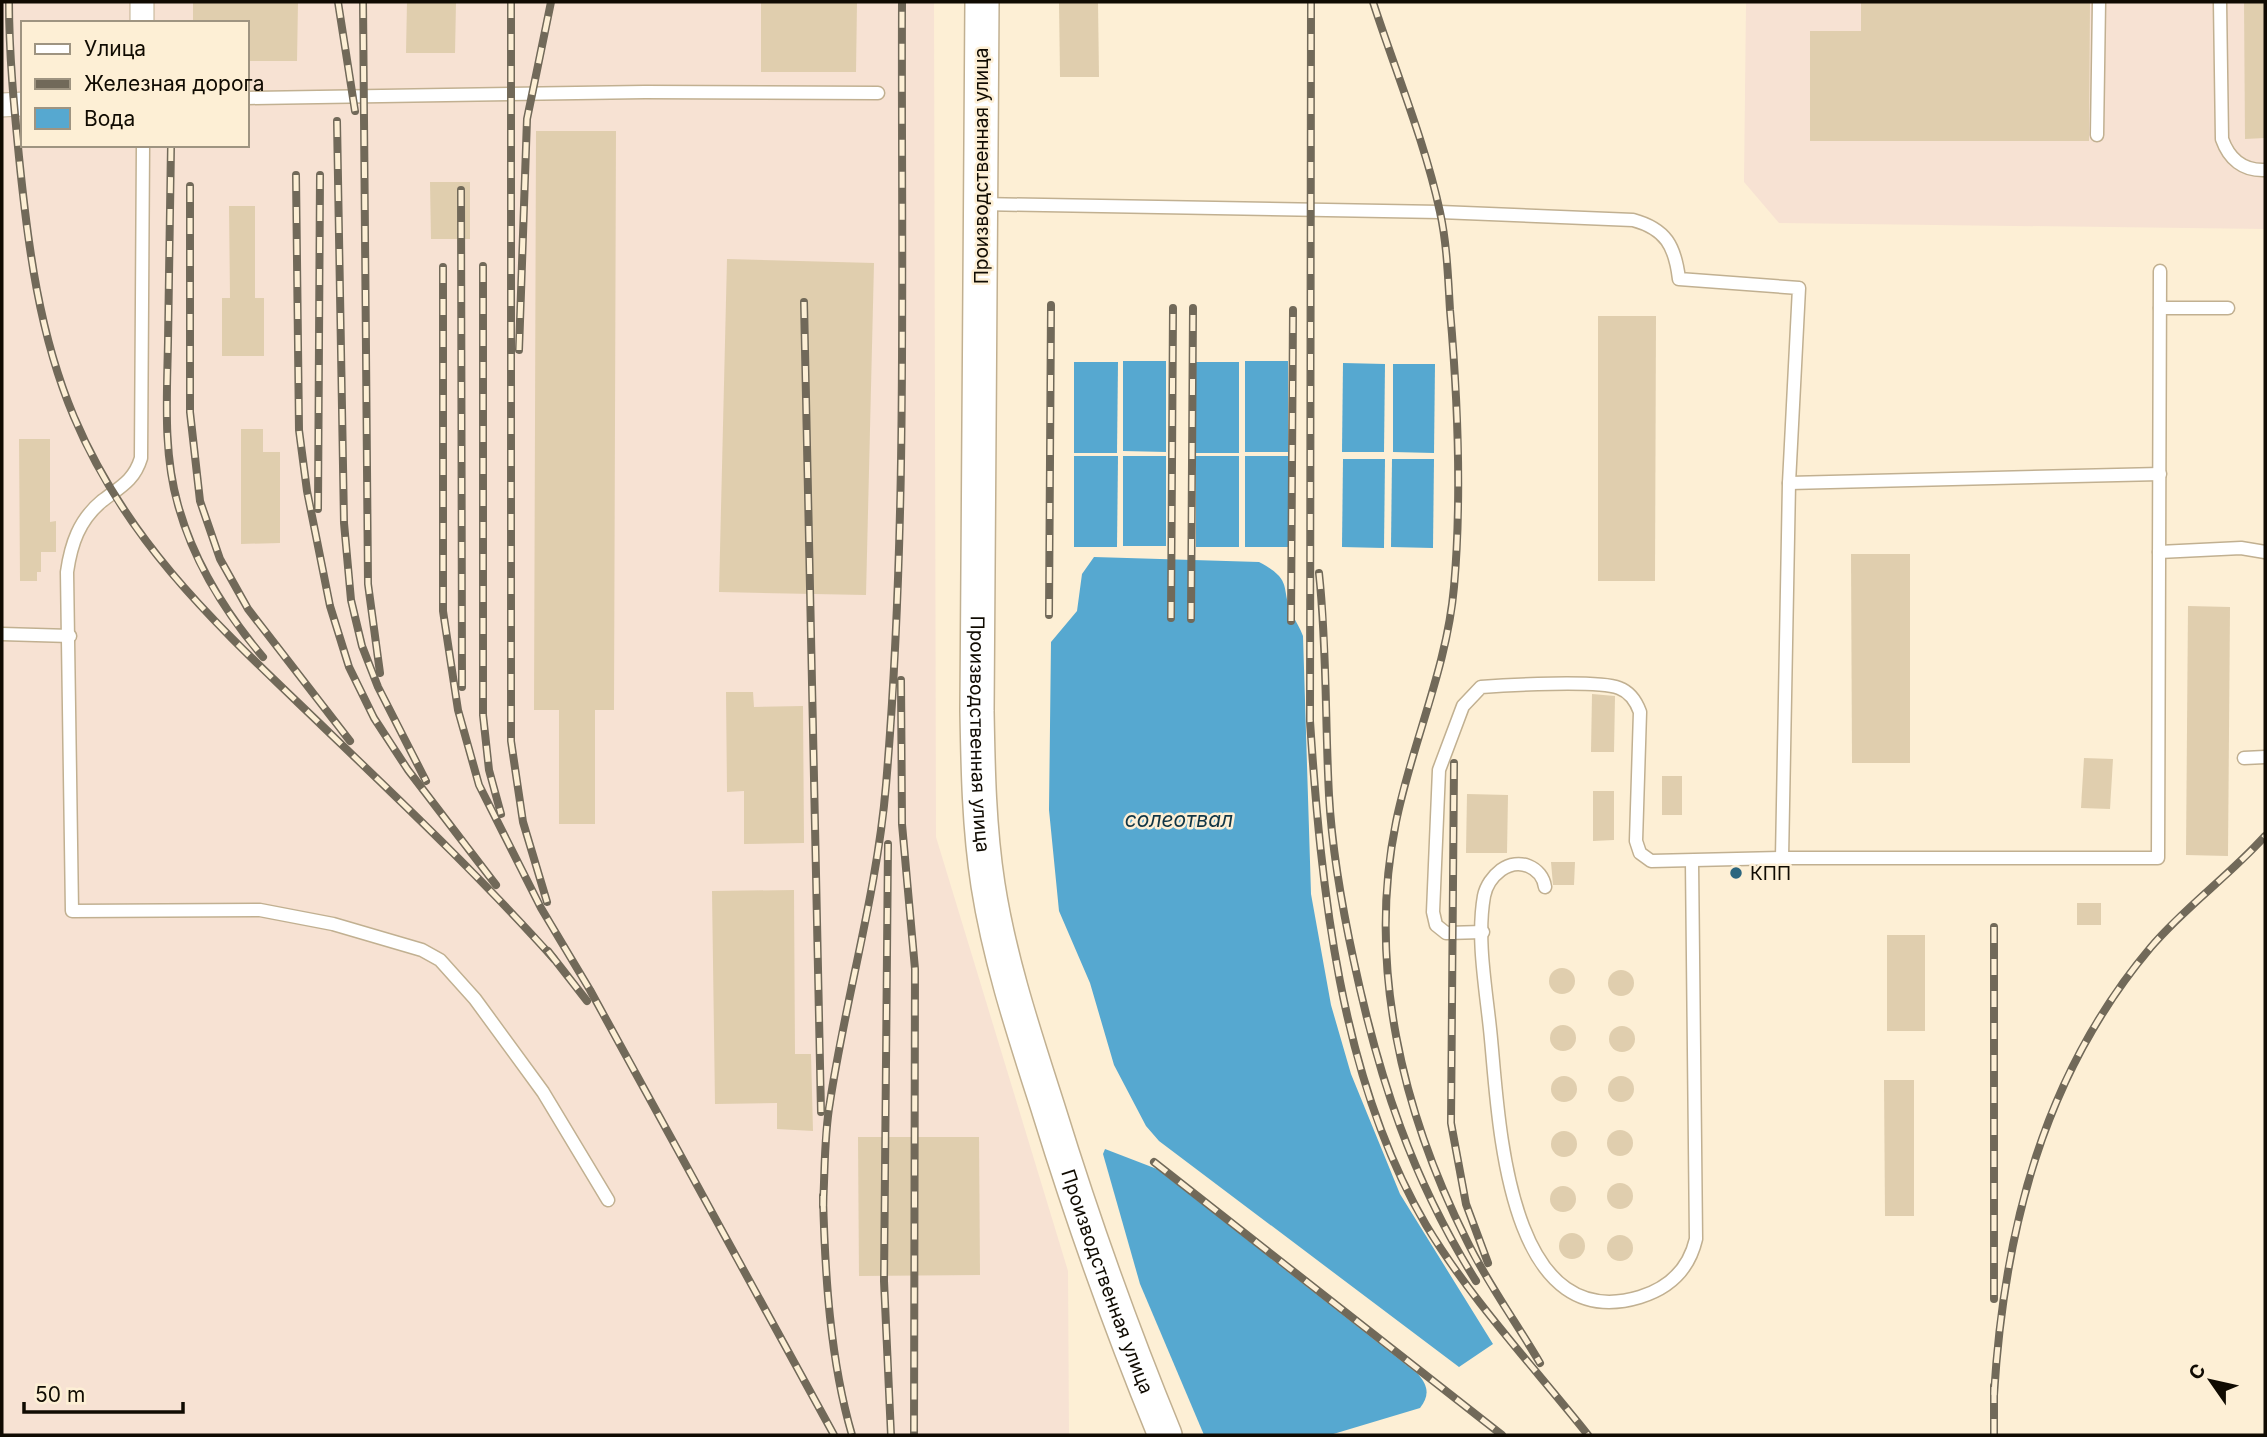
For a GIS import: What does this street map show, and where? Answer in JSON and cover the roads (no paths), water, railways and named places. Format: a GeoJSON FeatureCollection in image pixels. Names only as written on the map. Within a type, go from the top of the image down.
{"type":"FeatureCollection","features":[{"type":"Feature","properties":{"kind":"main road","name":"Производственная улица"},"geometry":{"type":"LineString","coordinates":[[982,2],[977,710],[979,798],[988,885],[1003,958],[1072,1186],[1120,1327],[1165,1435]]}},
{"type":"Feature","properties":{"kind":"street"},"geometry":{"type":"LineString","coordinates":[[142,2],[142,21]]}},
{"type":"Feature","properties":{"kind":"street"},"geometry":{"type":"LineString","coordinates":[[2,105],[21,104]]}},
{"type":"Feature","properties":{"kind":"lane"},"geometry":{"type":"LineString","coordinates":[[2097,135],[2099,2]]}},
{"type":"Feature","properties":{"kind":"lane"},"geometry":{"type":"LineString","coordinates":[[2220,2],[2222,139],[2226,152],[2234,160],[2243,166],[2265,170]]}},
{"type":"Feature","properties":{"kind":"lane"},"geometry":{"type":"LineString","coordinates":[[248,98],[645,92],[878,93]]}},
{"type":"Feature","properties":{"kind":"lane"},"geometry":{"type":"LineString","coordinates":[[143,147],[141,458],[130,481],[101,502],[75,536],[68,572],[72,911],[260,910],[333,923],[422,950],[440,960],[475,999],[543,1092],[607,1200]]}},
{"type":"Feature","properties":{"kind":"lane"},"geometry":{"type":"LineString","coordinates":[[981,204],[1440,212],[1633,220],[1647,224],[1670,243],[1676,256],[1679,279],[1799,288],[1789,483],[1782,858]]}},
{"type":"Feature","properties":{"kind":"lane"},"geometry":{"type":"LineString","coordinates":[[1483,932],[1446,933],[1436,925],[1433,912],[1439,770],[1463,706],[1481,687],[1602,685],[1622,689],[1630,695],[1640,712],[1638,848],[1650,861],[1782,858],[2158,858],[2160,271]]}},
{"type":"Feature","properties":{"kind":"lane"},"geometry":{"type":"LineString","coordinates":[[2160,308],[2228,308]]}},
{"type":"Feature","properties":{"kind":"lane"},"geometry":{"type":"LineString","coordinates":[[1789,483],[2160,474]]}},
{"type":"Feature","properties":{"kind":"lane"},"geometry":{"type":"LineString","coordinates":[[2160,552],[2241,548],[2265,552]]}},
{"type":"Feature","properties":{"kind":"lane"},"geometry":{"type":"LineString","coordinates":[[2,634],[70,636]]}},
{"type":"Feature","properties":{"kind":"lane"},"geometry":{"type":"LineString","coordinates":[[2244,758],[2265,757]]}},
{"type":"Feature","properties":{"kind":"lane"},"geometry":{"type":"LineString","coordinates":[[1545,887],[1541,873],[1523,865],[1503,868],[1493,878],[1485,893],[1483,932],[1499,1128],[1510,1186],[1524,1228],[1555,1277],[1579,1297],[1608,1304],[1645,1295],[1676,1277],[1688,1264],[1696,1239],[1692,862]]}},
{"type":"Feature","properties":{"kind":"water"},"geometry":{"type":"Polygon","coordinates":[[[1123,361],[1166,361],[1166,452],[1123,451],[1123,361]]]}},
{"type":"Feature","properties":{"kind":"water"},"geometry":{"type":"Polygon","coordinates":[[[1245,361],[1288,361],[1288,452],[1245,452],[1245,361]]]}},
{"type":"Feature","properties":{"kind":"water"},"geometry":{"type":"Polygon","coordinates":[[[1074,362],[1118,362],[1117,453],[1074,453],[1074,362]]]}},
{"type":"Feature","properties":{"kind":"water"},"geometry":{"type":"Polygon","coordinates":[[[1196,362],[1239,362],[1239,453],[1196,453],[1196,362]]]}},
{"type":"Feature","properties":{"kind":"water"},"geometry":{"type":"Polygon","coordinates":[[[1343,363],[1385,364],[1384,452],[1342,452],[1343,363]]]}},
{"type":"Feature","properties":{"kind":"water"},"geometry":{"type":"Polygon","coordinates":[[[1393,364],[1435,364],[1434,453],[1393,452],[1393,364]]]}},
{"type":"Feature","properties":{"kind":"water"},"geometry":{"type":"Polygon","coordinates":[[[1074,456],[1118,456],[1117,547],[1074,547],[1074,456]]]}},
{"type":"Feature","properties":{"kind":"water"},"geometry":{"type":"Polygon","coordinates":[[[1123,456],[1166,456],[1166,546],[1123,546],[1123,456]]]}},
{"type":"Feature","properties":{"kind":"water"},"geometry":{"type":"Polygon","coordinates":[[[1196,456],[1239,456],[1239,547],[1196,547],[1196,456]]]}},
{"type":"Feature","properties":{"kind":"water"},"geometry":{"type":"Polygon","coordinates":[[[1245,456],[1288,456],[1288,547],[1245,547],[1245,456]]]}},
{"type":"Feature","properties":{"kind":"water"},"geometry":{"type":"Polygon","coordinates":[[[1343,459],[1385,459],[1384,548],[1342,547],[1343,459]]]}},
{"type":"Feature","properties":{"kind":"water"},"geometry":{"type":"Polygon","coordinates":[[[1392,459],[1434,459],[1433,548],[1391,547],[1392,459]]]}},
{"type":"Feature","properties":{"kind":"water","name":"солеотвал"},"geometry":{"type":"Polygon","coordinates":[[[1094,557],[1259,562],[1278,574],[1282,580],[1289,606],[1303,636],[1311,894],[1331,1005],[1351,1074],[1400,1194],[1493,1344],[1459,1367],[1159,1141],[1146,1126],[1114,1065],[1090,983],[1059,911],[1049,810],[1051,642],[1077,611],[1082,574],[1094,557]]]}},
{"type":"Feature","properties":{"kind":"water"},"geometry":{"type":"Polygon","coordinates":[[[1105,1149],[1157,1169],[1418,1374],[1427,1391],[1420,1408],[1330,1435],[1204,1435],[1140,1284],[1103,1154],[1105,1149]]]}},
{"type":"Feature","properties":{"kind":"railway"},"geometry":{"type":"LineString","coordinates":[[9,2],[17,138],[26,224],[37,289],[62,386],[96,463],[120,504],[148,543],[209,615],[466,866],[554,959]]}},
{"type":"Feature","properties":{"kind":"railway"},"geometry":{"type":"LineString","coordinates":[[338,2],[355,111]]}},
{"type":"Feature","properties":{"kind":"railway"},"geometry":{"type":"LineString","coordinates":[[363,2],[368,584],[380,673]]}},
{"type":"Feature","properties":{"kind":"railway"},"geometry":{"type":"LineString","coordinates":[[511,2],[511,741],[523,822],[547,902]]}},
{"type":"Feature","properties":{"kind":"railway"},"geometry":{"type":"LineString","coordinates":[[519,350],[527,119],[551,2]]}},
{"type":"Feature","properties":{"kind":"railway"},"geometry":{"type":"LineString","coordinates":[[823,1206],[830,1102],[882,825],[893,687],[902,394],[902,2]]}},
{"type":"Feature","properties":{"kind":"railway"},"geometry":{"type":"LineString","coordinates":[[1311,2],[1310,721],[1321,850],[1340,981],[1354,1045],[1373,1108],[1397,1168],[1426,1225],[1483,1306],[1588,1435]]}},
{"type":"Feature","properties":{"kind":"railway"},"geometry":{"type":"LineString","coordinates":[[1373,2],[1426,159],[1442,224],[1453,345],[1458,449],[1458,518],[1450,617],[1437,676],[1396,822],[1388,876],[1386,930],[1389,983],[1396,1037],[1408,1089],[1444,1192],[1475,1257],[1540,1363]]}},
{"type":"Feature","properties":{"kind":"railway"},"geometry":{"type":"LineString","coordinates":[[337,121],[344,523],[351,600],[362,646],[378,687],[426,781]]}},
{"type":"Feature","properties":{"kind":"railway"},"geometry":{"type":"LineString","coordinates":[[171,147],[167,404],[173,485],[185,526],[202,567],[236,622],[263,657]]}},
{"type":"Feature","properties":{"kind":"railway"},"geometry":{"type":"LineString","coordinates":[[296,175],[299,430],[307,491],[330,606],[349,667],[374,718],[408,770],[496,885]]}},
{"type":"Feature","properties":{"kind":"railway"},"geometry":{"type":"LineString","coordinates":[[318,509],[320,175]]}},
{"type":"Feature","properties":{"kind":"railway"},"geometry":{"type":"LineString","coordinates":[[190,186],[190,412],[200,501],[220,559],[248,609],[350,741]]}},
{"type":"Feature","properties":{"kind":"railway"},"geometry":{"type":"LineString","coordinates":[[461,190],[462,687]]}},
{"type":"Feature","properties":{"kind":"railway"},"geometry":{"type":"LineString","coordinates":[[483,266],[483,715],[489,770],[501,814]]}},
{"type":"Feature","properties":{"kind":"railway"},"geometry":{"type":"LineString","coordinates":[[443,267],[443,611],[458,710],[479,785],[541,908],[590,990],[834,1435]]}},
{"type":"Feature","properties":{"kind":"railway"},"geometry":{"type":"LineString","coordinates":[[804,302],[821,1112]]}},
{"type":"Feature","properties":{"kind":"railway"},"geometry":{"type":"LineString","coordinates":[[1049,615],[1051,305]]}},
{"type":"Feature","properties":{"kind":"railway"},"geometry":{"type":"LineString","coordinates":[[1171,618],[1173,308]]}},
{"type":"Feature","properties":{"kind":"railway"},"geometry":{"type":"LineString","coordinates":[[1191,619],[1193,308]]}},
{"type":"Feature","properties":{"kind":"railway"},"geometry":{"type":"LineString","coordinates":[[1291,621],[1293,310]]}},
{"type":"Feature","properties":{"kind":"railway"},"geometry":{"type":"LineString","coordinates":[[1319,573],[1330,816],[1338,879],[1354,962],[1375,1047],[1400,1127],[1433,1205],[1476,1281]]}},
{"type":"Feature","properties":{"kind":"railway"},"geometry":{"type":"LineString","coordinates":[[901,680],[902,824],[915,969],[914,1435]]}},
{"type":"Feature","properties":{"kind":"railway"},"geometry":{"type":"LineString","coordinates":[[1454,763],[1451,1123],[1466,1204],[1488,1263]]}},
{"type":"Feature","properties":{"kind":"railway"},"geometry":{"type":"LineString","coordinates":[[1994,1395],[1999,1334],[2020,1215],[2056,1102],[2082,1048],[2114,996],[2151,947],[2265,836]]}},
{"type":"Feature","properties":{"kind":"railway"},"geometry":{"type":"LineString","coordinates":[[888,844],[884,1281],[891,1435]]}},
{"type":"Feature","properties":{"kind":"railway"},"geometry":{"type":"LineString","coordinates":[[1994,927],[1994,1299]]}},
{"type":"Feature","properties":{"kind":"railway"},"geometry":{"type":"LineString","coordinates":[[548,951],[587,1001]]}},
{"type":"Feature","properties":{"kind":"railway"},"geometry":{"type":"LineString","coordinates":[[1154,1162],[1502,1435]]}},
{"type":"Feature","properties":{"kind":"railway"},"geometry":{"type":"LineString","coordinates":[[823,1196],[830,1317],[838,1377],[852,1435]]}},
{"type":"Feature","properties":{"kind":"railway"},"geometry":{"type":"LineString","coordinates":[[1994,1386],[1994,1435]]}},
{"type":"Feature","properties":{"kind":"place","name":"КПП"},"geometry":{"type":"Point","coordinates":[1736,873]}}]}
